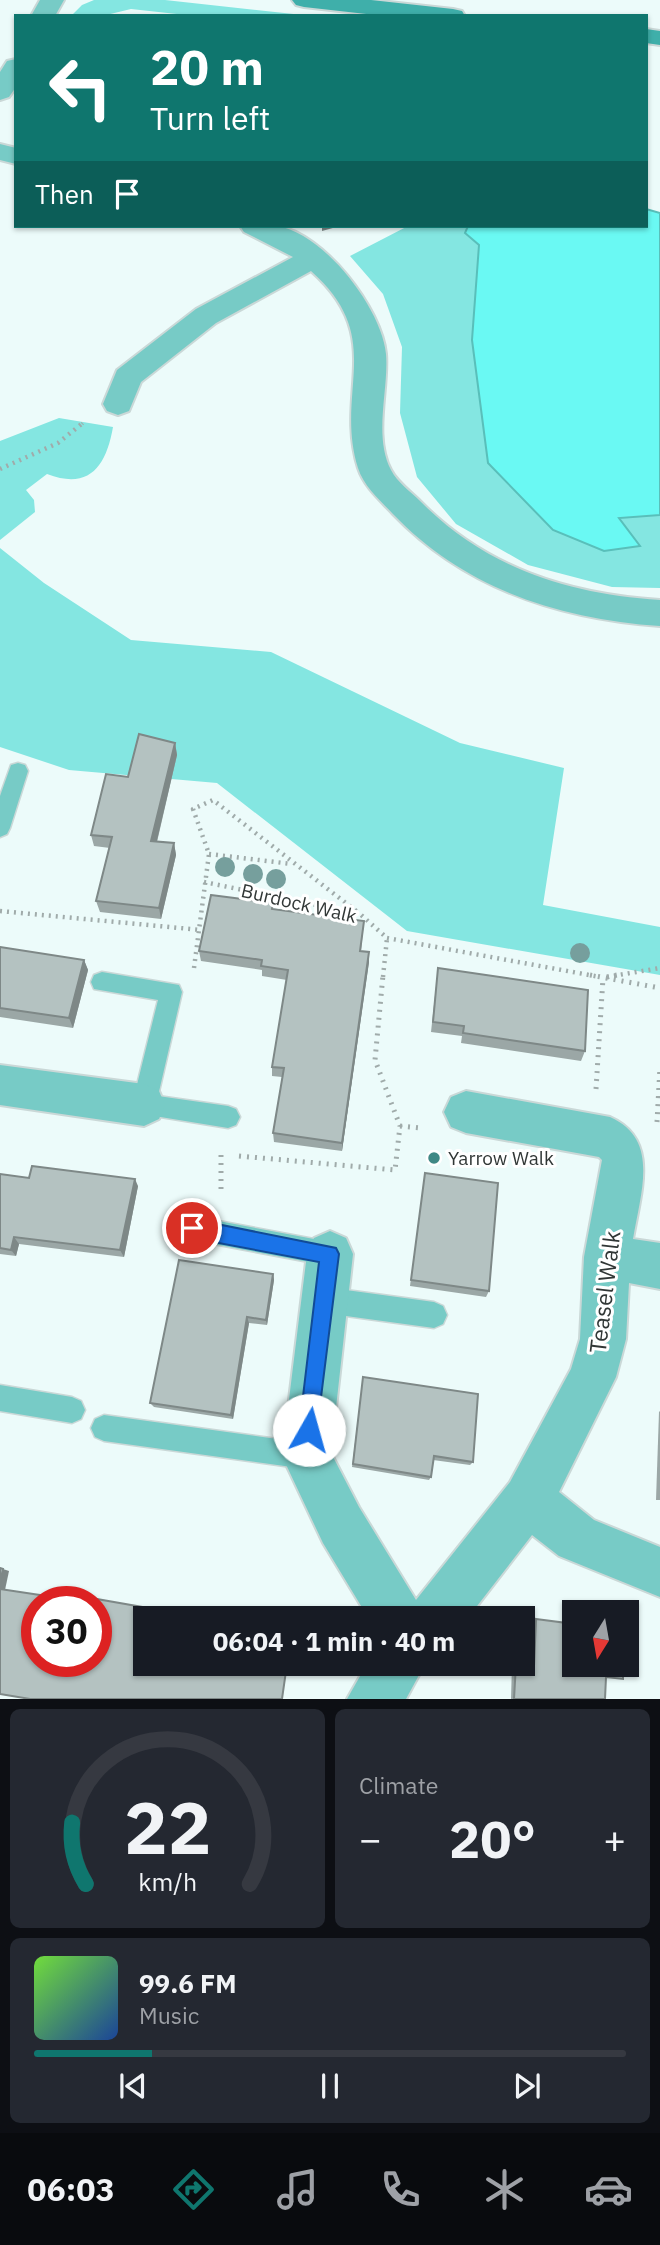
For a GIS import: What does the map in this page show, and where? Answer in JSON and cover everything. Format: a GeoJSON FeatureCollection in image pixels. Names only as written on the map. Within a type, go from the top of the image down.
{"type":"FeatureCollection","features":[{"type":"Feature","properties":{"kind":"main road"},"geometry":{"type":"LineString","coordinates":[[304,0],[434,14]]}},
{"type":"Feature","properties":{"kind":"street"},"geometry":{"type":"LineString","coordinates":[[0,92],[14,69]]}},
{"type":"Feature","properties":{"kind":"street"},"geometry":{"type":"LineString","coordinates":[[260,228],[281,235],[313,258],[334,276],[355,304],[371,348],[366,406],[375,471],[417,521],[472,562],[541,594],[629,612],[660,613]]}},
{"type":"Feature","properties":{"kind":"street"},"geometry":{"type":"LineString","coordinates":[[118,404],[128,376],[206,316],[313,258]]}},
{"type":"Feature","properties":{"kind":"street"},"geometry":{"type":"LineString","coordinates":[[0,1085],[144,1105]]}},
{"type":"Feature","properties":{"kind":"street"},"geometry":{"type":"LineString","coordinates":[[466,1112],[609,1144]]}},
{"type":"Feature","properties":{"kind":"street","name":"Teasel Walk"},"geometry":{"type":"LineString","coordinates":[[444,1606],[528,1500],[592,1377],[603,1339],[609,1144]]}},
{"type":"Feature","properties":{"kind":"street"},"geometry":{"type":"LineString","coordinates":[[607,1257],[660,1266]]}},
{"type":"Feature","properties":{"kind":"street"},"geometry":{"type":"LineString","coordinates":[[327,1277],[306,1456],[341,1525],[390,1606]]}},
{"type":"Feature","properties":{"kind":"street"},"geometry":{"type":"LineString","coordinates":[[528,1500],[577,1538],[660,1572]]}},
{"type":"Feature","properties":{"kind":"street"},"geometry":{"type":"LineString","coordinates":[[374,1699],[390,1676]]}},
{"type":"Feature","properties":{"kind":"lane"},"geometry":{"type":"LineString","coordinates":[[0,828],[18,771]]}},
{"type":"Feature","properties":{"kind":"lane"},"geometry":{"type":"LineString","coordinates":[[102,982],[171,992],[144,1105],[228,1117]]}},
{"type":"Feature","properties":{"kind":"lane"},"geometry":{"type":"LineString","coordinates":[[192,1228],[434,1315]]}},
{"type":"Feature","properties":{"kind":"lane"},"geometry":{"type":"LineString","coordinates":[[0,1398],[72,1410]]}},
{"type":"Feature","properties":{"kind":"lane"},"geometry":{"type":"LineString","coordinates":[[104,1428],[306,1456]]}},
{"type":"Feature","properties":{"kind":"path"},"geometry":{"type":"LineString","coordinates":[[0,469],[19,464],[38,450],[76,433],[86,418],[118,404]]}},
{"type":"Feature","properties":{"kind":"path"},"geometry":{"type":"LineString","coordinates":[[171,992],[191,980],[201,930],[209,854],[192,808],[212,800],[360,914]]}},
{"type":"Feature","properties":{"kind":"path"},"geometry":{"type":"LineString","coordinates":[[209,854],[292,864]]}},
{"type":"Feature","properties":{"kind":"path","name":"Burdock Walk"},"geometry":{"type":"LineString","coordinates":[[204,882],[360,914],[387,938]]}},
{"type":"Feature","properties":{"kind":"path"},"geometry":{"type":"LineString","coordinates":[[0,911],[201,930]]}},
{"type":"Feature","properties":{"kind":"path"},"geometry":{"type":"LineString","coordinates":[[228,1117],[221,1154],[395,1170],[400,1126],[375,1060],[387,938],[660,988]]}},
{"type":"Feature","properties":{"kind":"path"},"geometry":{"type":"LineString","coordinates":[[603,978],[660,968]]}},
{"type":"Feature","properties":{"kind":"path"},"geometry":{"type":"LineString","coordinates":[[603,978],[609,1144]]}},
{"type":"Feature","properties":{"kind":"shaded area"},"geometry":{"type":"Polygon","coordinates":[[[94,0],[165,0],[294,14],[177,14],[131,9],[110,14],[73,14],[82,5],[94,0]]]}},
{"type":"Feature","properties":{"kind":"shaded area"},"geometry":{"type":"Polygon","coordinates":[[[648,210],[660,213],[660,515],[619,518],[640,546],[604,551],[553,530],[488,463],[472,340],[479,245],[465,233],[467,228],[648,228],[648,210]]]}},
{"type":"Feature","properties":{"kind":"shaded area"},"geometry":{"type":"Polygon","coordinates":[[[404,228],[467,228],[465,233],[479,245],[472,340],[619,518],[660,515],[660,588],[612,587],[528,565],[456,524],[417,477],[400,413],[402,347],[383,294],[350,256],[404,228]]]}},
{"type":"Feature","properties":{"kind":"shaded area"},"geometry":{"type":"Polygon","coordinates":[[[59,418],[113,427],[106,453],[100,464],[84,477],[74,479],[47,474],[26,490],[34,500],[35,512],[0,540],[0,441],[59,418]]]}},
{"type":"Feature","properties":{"kind":"shaded area"},"geometry":{"type":"Polygon","coordinates":[[[0,548],[44,583],[131,640],[271,652],[460,743],[564,768],[543,905],[660,927],[660,975],[407,931],[217,783],[69,770],[0,747],[0,548]]]}},
{"type":"Feature","properties":{"kind":"building"},"geometry":{"type":"Polygon","coordinates":[[[139,734],[175,743],[151,841],[174,843],[159,908],[96,901],[112,837],[91,835],[106,774],[128,777],[139,734]]]}},
{"type":"Feature","properties":{"kind":"building"},"geometry":{"type":"Polygon","coordinates":[[[211,895],[273,903],[272,909],[364,921],[360,951],[369,952],[342,1143],[273,1133],[284,1068],[272,1067],[288,970],[261,966],[262,960],[199,951],[211,895]]]}},
{"type":"Feature","properties":{"kind":"building"},"geometry":{"type":"Polygon","coordinates":[[[0,947],[84,960],[69,1018],[0,1008],[0,947]]]}},
{"type":"Feature","properties":{"kind":"building"},"geometry":{"type":"Polygon","coordinates":[[[438,968],[588,990],[585,1051],[463,1033],[464,1026],[433,1022],[438,968]]]}},
{"type":"Feature","properties":{"kind":"building"},"geometry":{"type":"Polygon","coordinates":[[[32,1166],[135,1179],[120,1250],[14,1237],[11,1250],[0,1248],[0,1174],[29,1178],[32,1166]]]}},
{"type":"Feature","properties":{"kind":"building"},"geometry":{"type":"Polygon","coordinates":[[[425,1173],[498,1183],[489,1291],[411,1280],[425,1173]]]}},
{"type":"Feature","properties":{"kind":"building"},"geometry":{"type":"Polygon","coordinates":[[[179,1260],[273,1274],[266,1320],[247,1317],[231,1415],[150,1403],[179,1260]]]}},
{"type":"Feature","properties":{"kind":"building"},"geometry":{"type":"Polygon","coordinates":[[[363,1377],[478,1394],[473,1462],[434,1456],[431,1477],[353,1464],[363,1377]]]}},
{"type":"Feature","properties":{"kind":"building"},"geometry":{"type":"Polygon","coordinates":[[[0,1589],[21,1592],[21,1677],[112,1677],[112,1602],[137,1606],[133,1606],[133,1676],[285,1676],[282,1699],[30,1699],[0,1694],[0,1589]]]}},
{"type":"Feature","properties":{"kind":"building"},"geometry":{"type":"Polygon","coordinates":[[[536,1619],[562,1622],[562,1677],[606,1677],[605,1699],[514,1699],[515,1676],[535,1676],[536,1619]]]}},
{"type":"Feature","properties":{"kind":"place","name":"Yarrow Walk"},"geometry":{"type":"Point","coordinates":[434,1158]}},
{"type":"Feature","properties":{"kind":"route"},"geometry":{"type":"LineString","coordinates":[[192,1228],[330,1254],[309,1430]]}}]}
